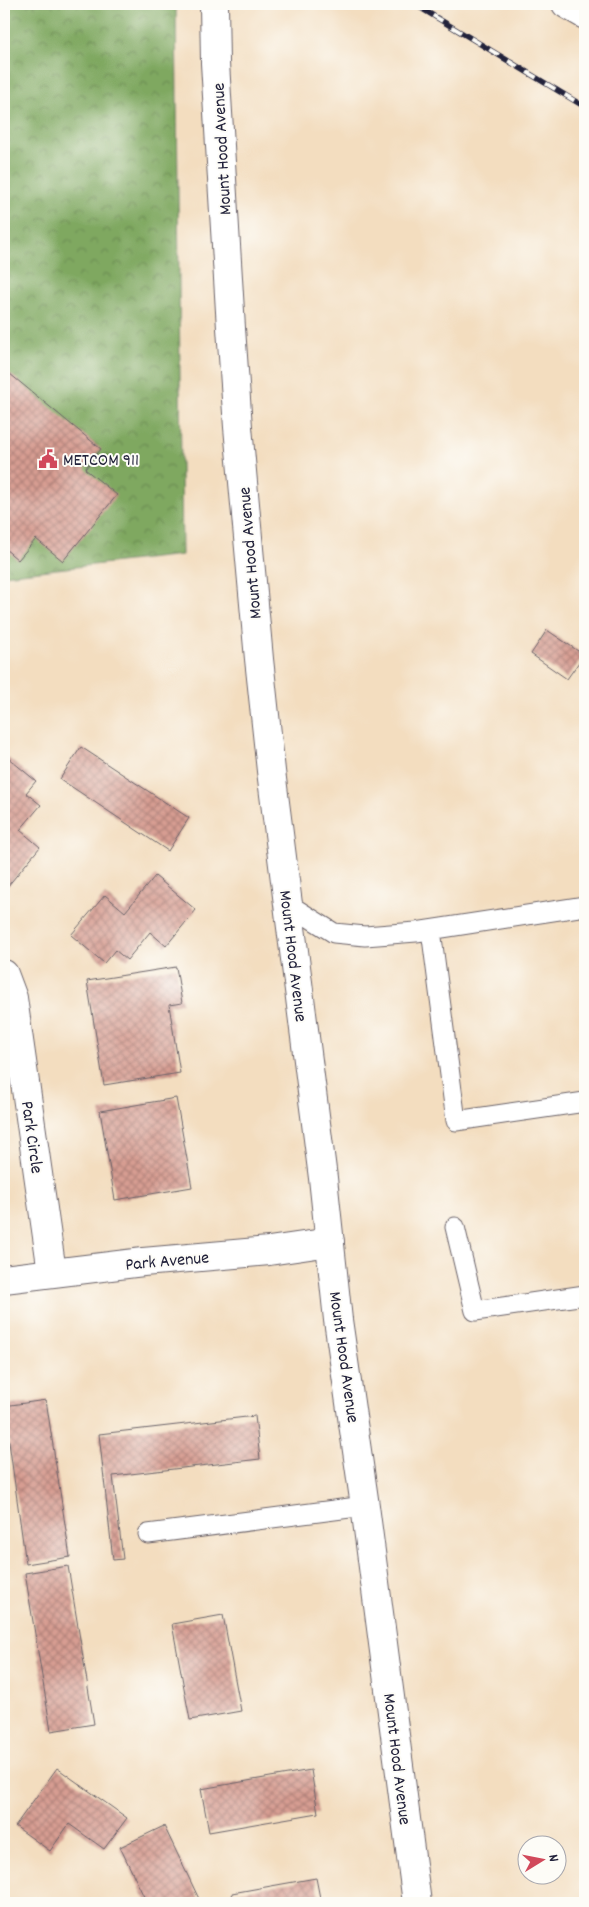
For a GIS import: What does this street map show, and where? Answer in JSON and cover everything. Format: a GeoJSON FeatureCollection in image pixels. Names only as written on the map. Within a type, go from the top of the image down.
{"type":"FeatureCollection","features":[{"type":"Feature","properties":{"kind":"main road","name":"Mount Hood Avenue"},"geometry":{"type":"LineString","coordinates":[[214,4],[215,63],[238,427],[259,659],[338,1320],[365,1506],[417,1903]]}},
{"type":"Feature","properties":{"kind":"main road"},"geometry":{"type":"LineString","coordinates":[[566,4],[585,15]]}},
{"type":"Feature","properties":{"kind":"main road","name":"Park Circle"},"geometry":{"type":"LineString","coordinates":[[4,974],[13,998],[52,1272]]}},
{"type":"Feature","properties":{"kind":"main road","name":"Park Avenue"},"geometry":{"type":"LineString","coordinates":[[4,1279],[143,1262],[269,1251],[330,1242]]}},
{"type":"Feature","properties":{"kind":"lane"},"geometry":{"type":"LineString","coordinates":[[288,904],[334,932],[364,936],[431,930],[585,906]]}},
{"type":"Feature","properties":{"kind":"lane"},"geometry":{"type":"LineString","coordinates":[[431,930],[456,1121],[585,1102]]}},
{"type":"Feature","properties":{"kind":"lane"},"geometry":{"type":"LineString","coordinates":[[455,1228],[475,1311],[585,1295]]}},
{"type":"Feature","properties":{"kind":"lane"},"geometry":{"type":"LineString","coordinates":[[148,1534],[365,1506]]}},
{"type":"Feature","properties":{"kind":"green space"},"geometry":{"type":"Polygon","coordinates":[[[4,4],[176,4],[182,555],[4,575],[4,4]]]}},
{"type":"Feature","properties":{"kind":"building","name":"METCOM 911"},"geometry":{"type":"Polygon","coordinates":[[[4,369],[101,449],[85,469],[117,495],[63,561],[36,539],[18,560],[4,548],[4,369]]]}},
{"type":"Feature","properties":{"kind":"building"},"geometry":{"type":"Polygon","coordinates":[[[547,630],[584,655],[567,679],[531,654],[547,630]]]}},
{"type":"Feature","properties":{"kind":"building"},"geometry":{"type":"Polygon","coordinates":[[[81,747],[189,818],[168,851],[60,779],[81,747]]]}},
{"type":"Feature","properties":{"kind":"building"},"geometry":{"type":"Polygon","coordinates":[[[7,757],[36,781],[26,793],[41,805],[20,830],[40,847],[7,887],[4,884],[4,761],[7,757]]]}},
{"type":"Feature","properties":{"kind":"building"},"geometry":{"type":"Polygon","coordinates":[[[155,876],[196,910],[166,946],[150,932],[127,960],[115,950],[104,963],[71,935],[105,895],[125,912],[155,876]]]}},
{"type":"Feature","properties":{"kind":"building"},"geometry":{"type":"Polygon","coordinates":[[[176,967],[182,1003],[169,1005],[180,1073],[104,1085],[87,981],[176,967]]]}},
{"type":"Feature","properties":{"kind":"building"},"geometry":{"type":"Polygon","coordinates":[[[176,1098],[192,1187],[115,1200],[100,1111],[176,1098]]]}},
{"type":"Feature","properties":{"kind":"building"},"geometry":{"type":"Polygon","coordinates":[[[46,1400],[70,1557],[26,1564],[4,1406],[46,1400]]]}},
{"type":"Feature","properties":{"kind":"building"},"geometry":{"type":"Polygon","coordinates":[[[255,1416],[260,1459],[113,1476],[123,1559],[113,1560],[99,1434],[255,1416]]]}},
{"type":"Feature","properties":{"kind":"building"},"geometry":{"type":"Polygon","coordinates":[[[68,1566],[94,1724],[51,1731],[25,1573],[68,1566]]]}},
{"type":"Feature","properties":{"kind":"building"},"geometry":{"type":"Polygon","coordinates":[[[223,1615],[241,1711],[190,1720],[172,1624],[223,1615]]]}},
{"type":"Feature","properties":{"kind":"building"},"geometry":{"type":"Polygon","coordinates":[[[57,1768],[127,1818],[104,1849],[69,1824],[50,1851],[15,1826],[57,1768]]]}},
{"type":"Feature","properties":{"kind":"building"},"geometry":{"type":"Polygon","coordinates":[[[311,1770],[318,1813],[209,1832],[201,1789],[311,1770]]]}},
{"type":"Feature","properties":{"kind":"building"},"geometry":{"type":"Polygon","coordinates":[[[164,1826],[201,1903],[147,1903],[120,1847],[164,1826]]]}},
{"type":"Feature","properties":{"kind":"building"},"geometry":{"type":"Polygon","coordinates":[[[316,1878],[321,1903],[234,1903],[232,1893],[316,1878]]]}},
{"type":"Feature","properties":{"kind":"railway"},"geometry":{"type":"LineString","coordinates":[[414,4],[585,107]]}},
{"type":"Feature","properties":{"kind":"place","name":"METCOM 911"},"geometry":{"type":"Point","coordinates":[48,459]}}]}
